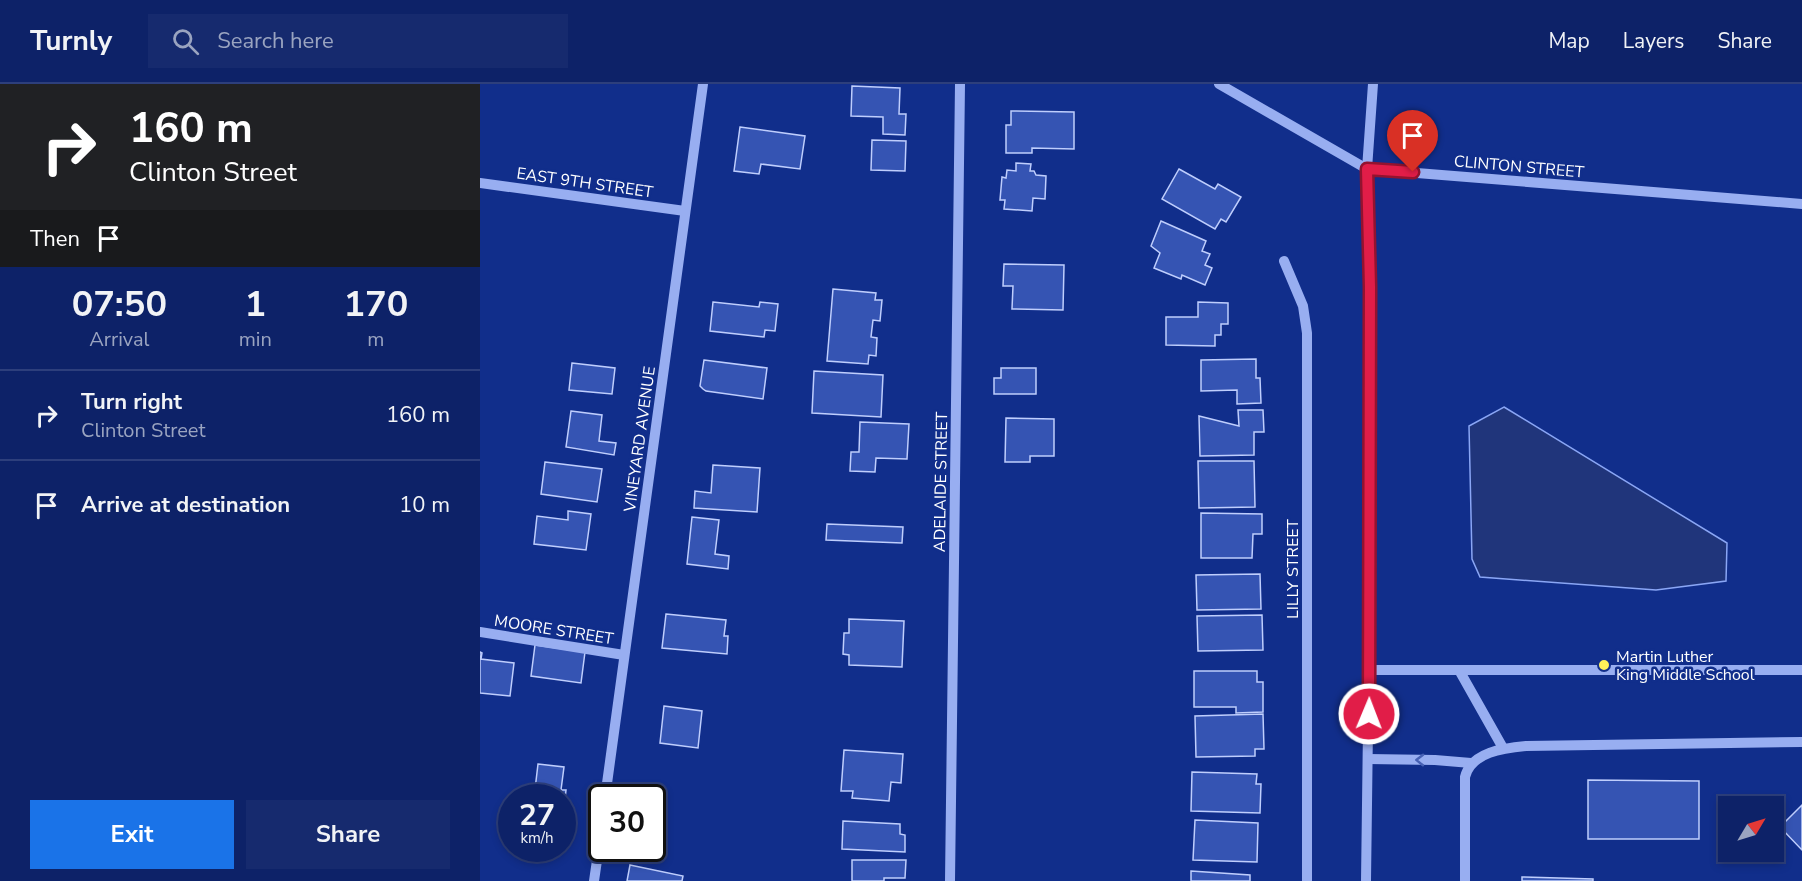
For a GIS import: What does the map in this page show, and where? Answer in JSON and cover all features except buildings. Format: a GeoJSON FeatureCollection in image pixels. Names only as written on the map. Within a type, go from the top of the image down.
{"type":"FeatureCollection","features":[{"type":"Feature","properties":{"kind":"street","name":"VINEYARD AVENUE"},"geometry":{"type":"LineString","coordinates":[[607,784],[703,84]]}},
{"type":"Feature","properties":{"kind":"street","name":"ADELAIDE STREET"},"geometry":{"type":"LineString","coordinates":[[950,881],[960,84]]}},
{"type":"Feature","properties":{"kind":"street","name":"CLINTON STREET"},"geometry":{"type":"LineString","coordinates":[[1219,84],[1367,169],[1802,204]]}},
{"type":"Feature","properties":{"kind":"street"},"geometry":{"type":"LineString","coordinates":[[1366,881],[1370,287],[1367,169],[1373,84]]}},
{"type":"Feature","properties":{"kind":"street","name":"EAST 9TH STREET"},"geometry":{"type":"LineString","coordinates":[[480,183],[685,211]]}},
{"type":"Feature","properties":{"kind":"street","name":"LILLY STREET"},"geometry":{"type":"LineString","coordinates":[[1284,261],[1303,306],[1307,333],[1307,881]]}},
{"type":"Feature","properties":{"kind":"street","name":"MOORE STREET"},"geometry":{"type":"LineString","coordinates":[[480,632],[624,655]]}},
{"type":"Feature","properties":{"kind":"street"},"geometry":{"type":"LineString","coordinates":[[1369,670],[1802,670]]}},
{"type":"Feature","properties":{"kind":"street"},"geometry":{"type":"LineString","coordinates":[[1459,670],[1503,748]]}},
{"type":"Feature","properties":{"kind":"street"},"geometry":{"type":"LineString","coordinates":[[1465,881],[1465,777],[1471,763],[1478,758],[1503,748],[1526,746],[1802,742]]}},
{"type":"Feature","properties":{"kind":"street"},"geometry":{"type":"LineString","coordinates":[[1368,759],[1471,763]]}},
{"type":"Feature","properties":{"kind":"street"},"geometry":{"type":"LineString","coordinates":[[594,881],[597,862]]}},
{"type":"Feature","properties":{"kind":"water"},"geometry":{"type":"Polygon","coordinates":[[[1504,407],[1727,543],[1726,581],[1656,590],[1480,577],[1472,559],[1469,426],[1504,407]]]}},
{"type":"Feature","properties":{"kind":"place","name":"Martin Luther King Middle School"},"geometry":{"type":"Point","coordinates":[1604,665]}},
{"type":"Feature","properties":{"kind":"route"},"geometry":{"type":"LineString","coordinates":[[1369,714],[1370,287],[1367,169],[1413,172]]}}]}
